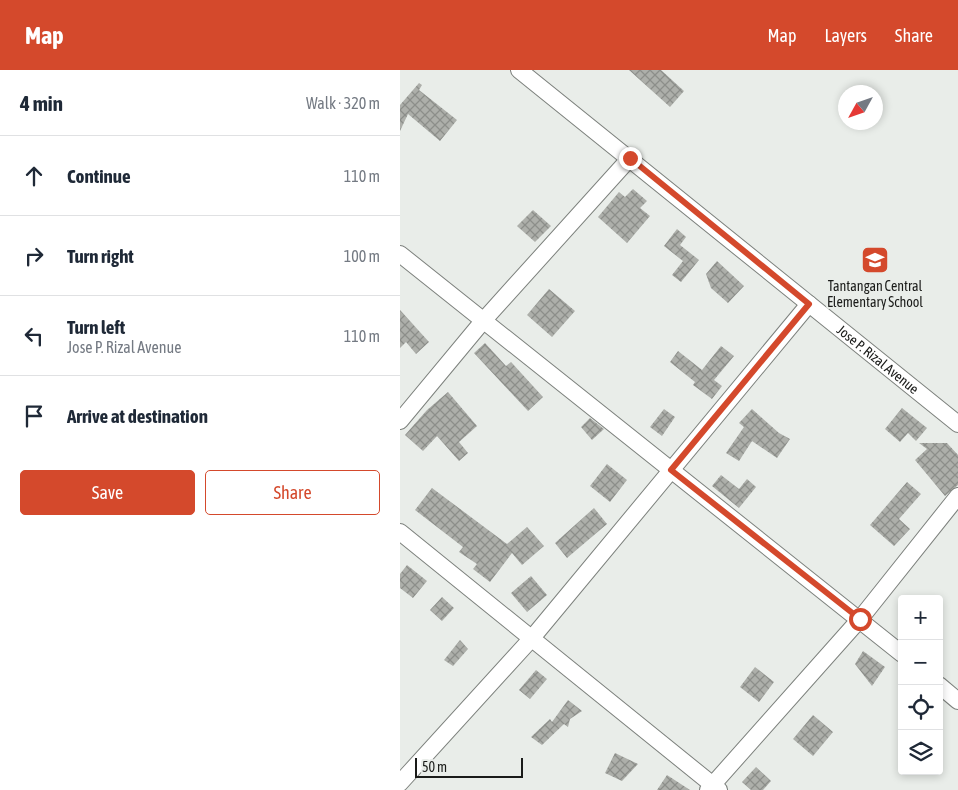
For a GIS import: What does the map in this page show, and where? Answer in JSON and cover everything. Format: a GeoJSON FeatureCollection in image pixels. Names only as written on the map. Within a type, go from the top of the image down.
{"type":"FeatureCollection","features":[{"type":"Feature","properties":{"kind":"street","name":"Jose P. Rizal Avenue"},"geometry":{"type":"LineString","coordinates":[[519,70],[958,424]]}},
{"type":"Feature","properties":{"kind":"street"},"geometry":{"type":"LineString","coordinates":[[400,421],[483,321],[630,158]]}},
{"type":"Feature","properties":{"kind":"street"},"geometry":{"type":"LineString","coordinates":[[400,254],[898,651]]}},
{"type":"Feature","properties":{"kind":"street"},"geometry":{"type":"LineString","coordinates":[[400,783],[532,638],[809,304]]}},
{"type":"Feature","properties":{"kind":"street"},"geometry":{"type":"LineString","coordinates":[[400,532],[532,638],[713,788],[860,619],[958,496]]}},
{"type":"Feature","properties":{"kind":"street"},"geometry":{"type":"LineString","coordinates":[[943,688],[958,701]]}},
{"type":"Feature","properties":{"kind":"building"},"geometry":{"type":"Polygon","coordinates":[[[629,70],[661,70],[684,91],[670,107],[629,70]]]}},
{"type":"Feature","properties":{"kind":"building"},"geometry":{"type":"Polygon","coordinates":[[[419,83],[422,85],[419,90],[457,120],[440,141],[408,114],[400,131],[400,105],[419,83]]]}},
{"type":"Feature","properties":{"kind":"building"},"geometry":{"type":"Polygon","coordinates":[[[633,189],[647,201],[640,208],[650,216],[627,243],[598,217],[619,192],[625,197],[633,189]]]}},
{"type":"Feature","properties":{"kind":"building"},"geometry":{"type":"Polygon","coordinates":[[[533,210],[551,226],[535,242],[517,226],[533,210]]]}},
{"type":"Feature","properties":{"kind":"building"},"geometry":{"type":"Polygon","coordinates":[[[677,229],[686,237],[680,245],[699,260],[681,282],[672,275],[683,261],[664,246],[677,229]]]}},
{"type":"Feature","properties":{"kind":"building"},"geometry":{"type":"Polygon","coordinates":[[[717,261],[744,286],[728,303],[711,288],[706,274],[717,261]]]}},
{"type":"Feature","properties":{"kind":"building"},"geometry":{"type":"Polygon","coordinates":[[[549,289],[575,311],[552,337],[527,315],[549,289]]]}},
{"type":"Feature","properties":{"kind":"building"},"geometry":{"type":"Polygon","coordinates":[[[400,310],[429,342],[416,354],[406,342],[400,348],[400,310]]]}},
{"type":"Feature","properties":{"kind":"building"},"geometry":{"type":"Polygon","coordinates":[[[485,343],[506,366],[511,362],[543,397],[528,411],[474,353],[485,343]]]}},
{"type":"Feature","properties":{"kind":"building"},"geometry":{"type":"Polygon","coordinates":[[[721,346],[734,356],[714,380],[722,386],[712,399],[693,385],[695,382],[670,362],[678,351],[702,370],[721,346]]]}},
{"type":"Feature","properties":{"kind":"building"},"geometry":{"type":"Polygon","coordinates":[[[448,392],[477,426],[459,442],[468,453],[459,461],[437,436],[423,451],[405,435],[427,410],[448,392]]]}},
{"type":"Feature","properties":{"kind":"building"},"geometry":{"type":"Polygon","coordinates":[[[902,408],[927,428],[916,441],[908,433],[900,442],[885,429],[902,408]]]}},
{"type":"Feature","properties":{"kind":"building"},"geometry":{"type":"Polygon","coordinates":[[[664,409],[675,417],[662,436],[650,427],[664,409]]]}},
{"type":"Feature","properties":{"kind":"building"},"geometry":{"type":"Polygon","coordinates":[[[752,409],[779,433],[790,439],[777,458],[752,441],[739,461],[726,453],[744,427],[739,423],[752,409]]]}},
{"type":"Feature","properties":{"kind":"building"},"geometry":{"type":"Polygon","coordinates":[[[590,418],[604,429],[592,440],[581,427],[590,418]]]}},
{"type":"Feature","properties":{"kind":"building"},"geometry":{"type":"Polygon","coordinates":[[[919,443],[947,443],[958,455],[958,485],[945,496],[915,460],[927,449],[919,443]]]}},
{"type":"Feature","properties":{"kind":"building"},"geometry":{"type":"Polygon","coordinates":[[[607,464],[627,480],[610,502],[590,486],[607,464]]]}},
{"type":"Feature","properties":{"kind":"building"},"geometry":{"type":"Polygon","coordinates":[[[721,475],[739,489],[747,479],[756,487],[739,508],[712,486],[721,475]]]}},
{"type":"Feature","properties":{"kind":"building"},"geometry":{"type":"Polygon","coordinates":[[[907,482],[921,494],[899,519],[910,529],[894,546],[870,525],[907,482]]]}},
{"type":"Feature","properties":{"kind":"building"},"geometry":{"type":"Polygon","coordinates":[[[432,488],[507,544],[527,527],[544,546],[522,565],[512,553],[490,582],[473,569],[477,564],[459,552],[463,547],[415,510],[432,488]]]}},
{"type":"Feature","properties":{"kind":"building"},"geometry":{"type":"Polygon","coordinates":[[[594,508],[607,524],[567,558],[555,543],[594,508]]]}},
{"type":"Feature","properties":{"kind":"building"},"geometry":{"type":"Polygon","coordinates":[[[407,565],[427,581],[413,598],[400,588],[400,574],[407,565]]]}},
{"type":"Feature","properties":{"kind":"building"},"geometry":{"type":"Polygon","coordinates":[[[531,576],[547,595],[527,612],[511,593],[531,576]]]}},
{"type":"Feature","properties":{"kind":"building"},"geometry":{"type":"Polygon","coordinates":[[[442,597],[454,608],[442,621],[430,610],[442,597]]]}},
{"type":"Feature","properties":{"kind":"building"},"geometry":{"type":"Polygon","coordinates":[[[460,640],[468,649],[453,666],[444,660],[460,640]]]}},
{"type":"Feature","properties":{"kind":"building"},"geometry":{"type":"Polygon","coordinates":[[[863,651],[885,667],[872,686],[855,664],[863,651]]]}},
{"type":"Feature","properties":{"kind":"building"},"geometry":{"type":"Polygon","coordinates":[[[755,667],[774,682],[759,702],[740,687],[755,667]]]}},
{"type":"Feature","properties":{"kind":"building"},"geometry":{"type":"Polygon","coordinates":[[[536,670],[547,679],[530,699],[519,690],[536,670]]]}},
{"type":"Feature","properties":{"kind":"building"},"geometry":{"type":"Polygon","coordinates":[[[568,700],[582,711],[570,719],[568,727],[564,724],[542,745],[531,737],[550,719],[552,722],[568,700]]]}},
{"type":"Feature","properties":{"kind":"building"},"geometry":{"type":"Polygon","coordinates":[[[813,715],[833,732],[813,756],[793,739],[813,715]]]}},
{"type":"Feature","properties":{"kind":"building"},"geometry":{"type":"Polygon","coordinates":[[[615,753],[638,764],[622,781],[605,773],[615,753]]]}},
{"type":"Feature","properties":{"kind":"building"},"geometry":{"type":"Polygon","coordinates":[[[756,767],[771,781],[763,790],[751,790],[742,782],[756,767]]]}},
{"type":"Feature","properties":{"kind":"building"},"geometry":{"type":"Polygon","coordinates":[[[667,775],[690,790],[657,790],[667,775]]]}},
{"type":"Feature","properties":{"kind":"place","name":"Tantangan Central Elementary School"},"geometry":{"type":"Point","coordinates":[875,260]}},
{"type":"Feature","properties":{"kind":"route"},"geometry":{"type":"LineString","coordinates":[[630,158],[809,304],[671,470],[860,619]]}}]}
